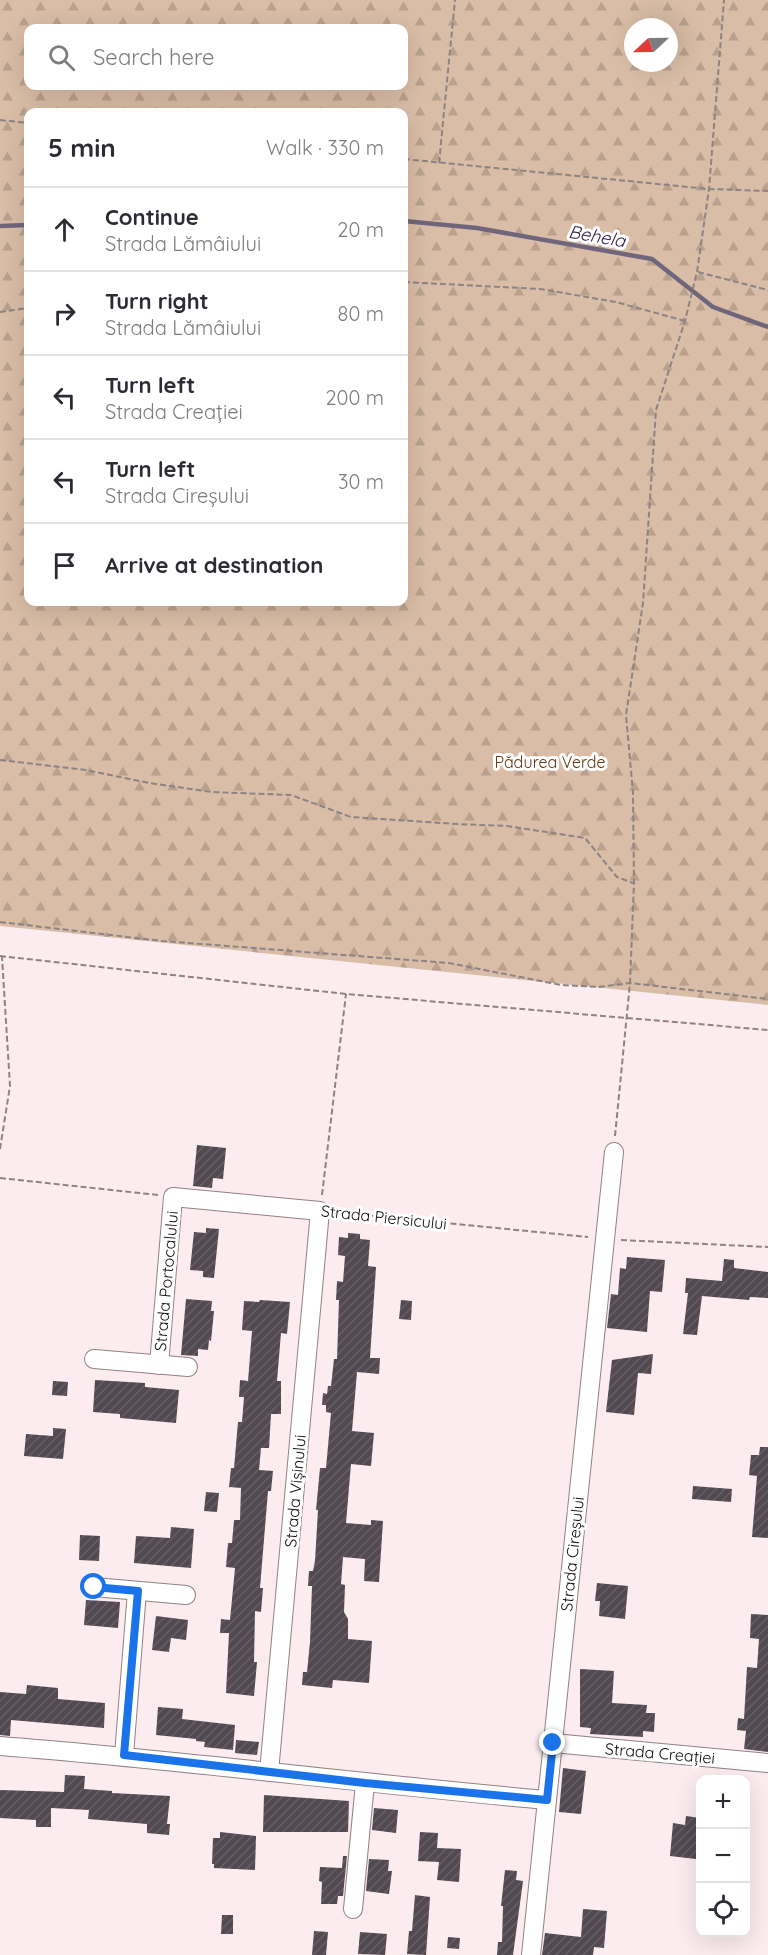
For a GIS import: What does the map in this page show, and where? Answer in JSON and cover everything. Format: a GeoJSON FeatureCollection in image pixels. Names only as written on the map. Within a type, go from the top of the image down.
{"type":"FeatureCollection","features":[{"type":"Feature","properties":{"kind":"street","name":"Strada Cireșului"},"geometry":{"type":"LineString","coordinates":[[531,1955],[614,1152]]}},
{"type":"Feature","properties":{"kind":"street","name":"Strada Piersicului"},"geometry":{"type":"LineString","coordinates":[[173,1197],[320,1211]]}},
{"type":"Feature","properties":{"kind":"street","name":"Strada Portocalului"},"geometry":{"type":"LineString","coordinates":[[159,1365],[173,1197]]}},
{"type":"Feature","properties":{"kind":"street","name":"Strada Vișinului"},"geometry":{"type":"LineString","coordinates":[[269,1772],[320,1211]]}},
{"type":"Feature","properties":{"kind":"street","name":"Strada Portocalului"},"geometry":{"type":"LineString","coordinates":[[94,1359],[188,1367]]}},
{"type":"Feature","properties":{"kind":"street"},"geometry":{"type":"LineString","coordinates":[[94,1587],[186,1595]]}},
{"type":"Feature","properties":{"kind":"street"},"geometry":{"type":"LineString","coordinates":[[124,1755],[138,1591]]}},
{"type":"Feature","properties":{"kind":"street","name":"Strada Creației"},"geometry":{"type":"LineString","coordinates":[[553,1743],[768,1763]]}},
{"type":"Feature","properties":{"kind":"street"},"geometry":{"type":"LineString","coordinates":[[0,1746],[124,1755],[365,1783],[547,1800]]}},
{"type":"Feature","properties":{"kind":"street"},"geometry":{"type":"LineString","coordinates":[[353,1909],[365,1783]]}},
{"type":"Feature","properties":{"kind":"path"},"geometry":{"type":"LineString","coordinates":[[439,163],[455,0]]}},
{"type":"Feature","properties":{"kind":"path"},"geometry":{"type":"LineString","coordinates":[[614,1152],[630,983],[634,883],[633,793],[626,715],[643,603],[656,410],[685,321],[697,272],[709,189],[724,0]]}},
{"type":"Feature","properties":{"kind":"path"},"geometry":{"type":"LineString","coordinates":[[0,120],[24,123]]}},
{"type":"Feature","properties":{"kind":"path"},"geometry":{"type":"LineString","coordinates":[[408,159],[709,189],[768,191]]}},
{"type":"Feature","properties":{"kind":"path"},"geometry":{"type":"LineString","coordinates":[[697,272],[768,290]]}},
{"type":"Feature","properties":{"kind":"path"},"geometry":{"type":"LineString","coordinates":[[408,282],[540,289],[616,302],[685,321]]}},
{"type":"Feature","properties":{"kind":"path"},"geometry":{"type":"LineString","coordinates":[[0,312],[24,309]]}},
{"type":"Feature","properties":{"kind":"path"},"geometry":{"type":"LineString","coordinates":[[0,760],[86,770],[149,783],[212,792],[291,795],[351,817],[507,826],[585,838],[617,877],[634,883]]}},
{"type":"Feature","properties":{"kind":"path"},"geometry":{"type":"LineString","coordinates":[[0,921],[162,941],[449,963],[561,985],[599,987],[630,983],[768,999]]}},
{"type":"Feature","properties":{"kind":"path"},"geometry":{"type":"LineString","coordinates":[[0,1149],[9,1086],[1,956],[345,994],[768,1030]]}},
{"type":"Feature","properties":{"kind":"path"},"geometry":{"type":"LineString","coordinates":[[320,1211],[345,994]]}},
{"type":"Feature","properties":{"kind":"path"},"geometry":{"type":"LineString","coordinates":[[0,1178],[173,1197]]}},
{"type":"Feature","properties":{"kind":"path","name":"Strada Piersicului"},"geometry":{"type":"LineString","coordinates":[[320,1211],[605,1239],[768,1247]]}},
{"type":"Feature","properties":{"kind":"green space","name":"Pădurea Verde"},"geometry":{"type":"Polygon","coordinates":[[[0,0],[768,0],[768,1005],[0,926],[0,0]]]}},
{"type":"Feature","properties":{"kind":"building"},"geometry":{"type":"Polygon","coordinates":[[[197,1145],[226,1148],[223,1179],[213,1178],[212,1188],[193,1186],[197,1145]]]}},
{"type":"Feature","properties":{"kind":"building"},"geometry":{"type":"Polygon","coordinates":[[[206,1228],[219,1229],[214,1278],[203,1277],[203,1271],[190,1270],[194,1232],[206,1233],[206,1228]]]}},
{"type":"Feature","properties":{"kind":"building"},"geometry":{"type":"Polygon","coordinates":[[[348,1233],[360,1234],[360,1239],[370,1240],[368,1266],[376,1267],[370,1358],[380,1358],[379,1374],[357,1372],[352,1431],[374,1433],[371,1466],[351,1464],[346,1523],[371,1525],[371,1520],[383,1521],[379,1582],[364,1581],[365,1559],[343,1557],[341,1584],[345,1585],[344,1612],[348,1619],[348,1639],[372,1641],[369,1683],[333,1680],[332,1688],[302,1685],[303,1672],[307,1672],[310,1642],[312,1586],[308,1586],[309,1571],[313,1571],[315,1561],[320,1468],[326,1468],[331,1413],[326,1412],[326,1405],[322,1405],[323,1393],[327,1394],[328,1386],[331,1386],[334,1359],[337,1359],[339,1300],[336,1300],[337,1281],[343,1282],[345,1256],[338,1255],[339,1237],[348,1238],[348,1233]]]}},
{"type":"Feature","properties":{"kind":"building"},"geometry":{"type":"Polygon","coordinates":[[[627,1257],[665,1260],[662,1292],[650,1291],[647,1332],[607,1328],[611,1294],[618,1295],[620,1268],[626,1269],[627,1257]]]}},
{"type":"Feature","properties":{"kind":"building"},"geometry":{"type":"Polygon","coordinates":[[[724,1259],[734,1260],[734,1268],[768,1272],[768,1298],[750,1297],[749,1300],[702,1296],[697,1335],[683,1334],[688,1293],[685,1293],[686,1278],[722,1281],[724,1259]]]}},
{"type":"Feature","properties":{"kind":"building"},"geometry":{"type":"Polygon","coordinates":[[[186,1299],[212,1301],[211,1311],[214,1311],[211,1341],[209,1340],[208,1350],[198,1349],[198,1356],[181,1355],[186,1299]]]}},
{"type":"Feature","properties":{"kind":"building"},"geometry":{"type":"Polygon","coordinates":[[[260,1300],[290,1302],[287,1334],[281,1333],[277,1381],[281,1381],[281,1414],[271,1414],[269,1448],[261,1448],[259,1470],[273,1471],[271,1491],[268,1491],[260,1588],[263,1588],[261,1612],[255,1611],[254,1662],[257,1662],[254,1696],[226,1693],[229,1633],[220,1633],[221,1619],[230,1620],[235,1568],[226,1567],[228,1543],[232,1543],[234,1520],[240,1520],[241,1488],[229,1487],[231,1468],[234,1468],[238,1422],[242,1422],[244,1397],[239,1397],[240,1380],[248,1381],[252,1331],[242,1330],[244,1301],[259,1302],[260,1300]]]}},
{"type":"Feature","properties":{"kind":"building"},"geometry":{"type":"Polygon","coordinates":[[[401,1300],[412,1301],[411,1320],[399,1319],[401,1300]]]}},
{"type":"Feature","properties":{"kind":"building"},"geometry":{"type":"Polygon","coordinates":[[[653,1354],[651,1374],[638,1373],[634,1415],[606,1412],[612,1360],[653,1354]]]}},
{"type":"Feature","properties":{"kind":"building"},"geometry":{"type":"Polygon","coordinates":[[[95,1380],[145,1383],[145,1387],[179,1390],[176,1423],[120,1418],[120,1414],[93,1412],[95,1380]]]}},
{"type":"Feature","properties":{"kind":"building"},"geometry":{"type":"Polygon","coordinates":[[[53,1381],[68,1382],[67,1396],[52,1395],[53,1381]]]}},
{"type":"Feature","properties":{"kind":"building"},"geometry":{"type":"Polygon","coordinates":[[[53,1428],[66,1429],[63,1459],[24,1456],[26,1434],[53,1436],[53,1428]]]}},
{"type":"Feature","properties":{"kind":"building"},"geometry":{"type":"Polygon","coordinates":[[[760,1447],[768,1447],[768,1538],[752,1537],[757,1476],[749,1475],[751,1455],[759,1455],[760,1447]]]}},
{"type":"Feature","properties":{"kind":"building"},"geometry":{"type":"Polygon","coordinates":[[[693,1486],[732,1489],[731,1502],[692,1499],[693,1486]]]}},
{"type":"Feature","properties":{"kind":"building"},"geometry":{"type":"Polygon","coordinates":[[[206,1492],[219,1493],[217,1512],[204,1511],[206,1492]]]}},
{"type":"Feature","properties":{"kind":"building"},"geometry":{"type":"Polygon","coordinates":[[[171,1527],[194,1529],[191,1568],[134,1563],[136,1536],[170,1538],[171,1527]]]}},
{"type":"Feature","properties":{"kind":"building"},"geometry":{"type":"Polygon","coordinates":[[[80,1535],[100,1536],[99,1561],[79,1560],[80,1535]]]}},
{"type":"Feature","properties":{"kind":"building"},"geometry":{"type":"Polygon","coordinates":[[[597,1583],[628,1586],[625,1619],[599,1616],[600,1601],[595,1601],[597,1583]]]}},
{"type":"Feature","properties":{"kind":"building"},"geometry":{"type":"Polygon","coordinates":[[[86,1600],[120,1602],[118,1628],[84,1625],[86,1600]]]}},
{"type":"Feature","properties":{"kind":"building"},"geometry":{"type":"Polygon","coordinates":[[[751,1614],[768,1615],[768,1752],[744,1749],[746,1731],[737,1730],[738,1718],[744,1719],[747,1667],[757,1668],[759,1639],[750,1638],[751,1614]]]}},
{"type":"Feature","properties":{"kind":"building"},"geometry":{"type":"Polygon","coordinates":[[[156,1616],[188,1620],[186,1640],[171,1638],[169,1652],[152,1650],[156,1616]]]}},
{"type":"Feature","properties":{"kind":"building"},"geometry":{"type":"Polygon","coordinates":[[[580,1669],[614,1671],[612,1703],[647,1705],[646,1713],[655,1713],[654,1732],[643,1731],[643,1737],[590,1734],[591,1728],[580,1727],[580,1669]]]}},
{"type":"Feature","properties":{"kind":"building"},"geometry":{"type":"Polygon","coordinates":[[[27,1685],[58,1688],[58,1699],[105,1703],[104,1728],[11,1720],[10,1736],[0,1735],[0,1692],[26,1694],[27,1685]]]}},
{"type":"Feature","properties":{"kind":"building"},"geometry":{"type":"Polygon","coordinates":[[[158,1707],[183,1709],[182,1719],[235,1725],[233,1750],[204,1747],[205,1742],[196,1741],[196,1739],[156,1735],[158,1707]]]}},
{"type":"Feature","properties":{"kind":"building"},"geometry":{"type":"Polygon","coordinates":[[[236,1740],[259,1742],[257,1755],[235,1753],[236,1740]]]}},
{"type":"Feature","properties":{"kind":"building"},"geometry":{"type":"Polygon","coordinates":[[[563,1768],[586,1771],[581,1814],[559,1812],[563,1768]]]}},
{"type":"Feature","properties":{"kind":"building"},"geometry":{"type":"Polygon","coordinates":[[[65,1775],[85,1776],[84,1789],[170,1796],[167,1824],[170,1824],[169,1835],[147,1833],[147,1824],[88,1819],[89,1810],[51,1808],[51,1827],[36,1827],[36,1820],[0,1818],[0,1790],[64,1792],[65,1775]]]}},
{"type":"Feature","properties":{"kind":"building"},"geometry":{"type":"Polygon","coordinates":[[[264,1795],[349,1801],[348,1832],[263,1832],[264,1795]]]}},
{"type":"Feature","properties":{"kind":"building"},"geometry":{"type":"Polygon","coordinates":[[[374,1808],[398,1810],[396,1833],[372,1830],[374,1808]]]}},
{"type":"Feature","properties":{"kind":"building"},"geometry":{"type":"Polygon","coordinates":[[[686,1816],[696,1817],[696,1859],[670,1856],[673,1823],[685,1825],[686,1816]]]}},
{"type":"Feature","properties":{"kind":"building"},"geometry":{"type":"Polygon","coordinates":[[[220,1832],[256,1836],[255,1870],[214,1868],[212,1864],[213,1838],[220,1838],[220,1832]]]}},
{"type":"Feature","properties":{"kind":"building"},"geometry":{"type":"Polygon","coordinates":[[[420,1832],[438,1833],[437,1848],[461,1849],[459,1882],[437,1880],[439,1862],[418,1861],[420,1832]]]}},
{"type":"Feature","properties":{"kind":"building"},"geometry":{"type":"Polygon","coordinates":[[[343,1856],[347,1856],[343,1896],[338,1896],[337,1904],[321,1904],[320,1867],[342,1868],[343,1856]]]}},
{"type":"Feature","properties":{"kind":"building"},"geometry":{"type":"Polygon","coordinates":[[[369,1859],[389,1860],[388,1871],[392,1871],[389,1894],[366,1891],[369,1859]]]}},
{"type":"Feature","properties":{"kind":"building"},"geometry":{"type":"Polygon","coordinates":[[[505,1870],[517,1871],[516,1880],[523,1881],[513,1955],[497,1955],[498,1942],[502,1942],[503,1906],[501,1906],[505,1870]]]}},
{"type":"Feature","properties":{"kind":"building"},"geometry":{"type":"Polygon","coordinates":[[[415,1895],[430,1897],[426,1955],[407,1954],[409,1931],[412,1931],[415,1895]]]}},
{"type":"Feature","properties":{"kind":"building"},"geometry":{"type":"Polygon","coordinates":[[[583,1909],[607,1911],[604,1948],[594,1947],[593,1955],[542,1955],[545,1933],[581,1937],[583,1909]]]}},
{"type":"Feature","properties":{"kind":"building"},"geometry":{"type":"Polygon","coordinates":[[[222,1915],[233,1915],[233,1934],[221,1934],[222,1915]]]}},
{"type":"Feature","properties":{"kind":"building"},"geometry":{"type":"Polygon","coordinates":[[[314,1931],[328,1932],[326,1955],[312,1955],[314,1931]]]}},
{"type":"Feature","properties":{"kind":"building"},"geometry":{"type":"Polygon","coordinates":[[[360,1932],[387,1934],[385,1955],[358,1954],[360,1932]]]}},
{"type":"Feature","properties":{"kind":"building"},"geometry":{"type":"Polygon","coordinates":[[[448,1937],[460,1938],[459,1949],[447,1948],[448,1937]]]}},
{"type":"Feature","properties":{"kind":"waterway","name":"Behela"},"geometry":{"type":"LineString","coordinates":[[408,221],[477,228],[652,259],[713,307],[768,327]]}},
{"type":"Feature","properties":{"kind":"waterway","name":"Behela"},"geometry":{"type":"LineString","coordinates":[[0,226],[24,225]]}},
{"type":"Feature","properties":{"kind":"route"},"geometry":{"type":"LineString","coordinates":[[94,1587],[138,1591],[124,1755],[365,1783],[547,1800],[553,1743]]}}]}
